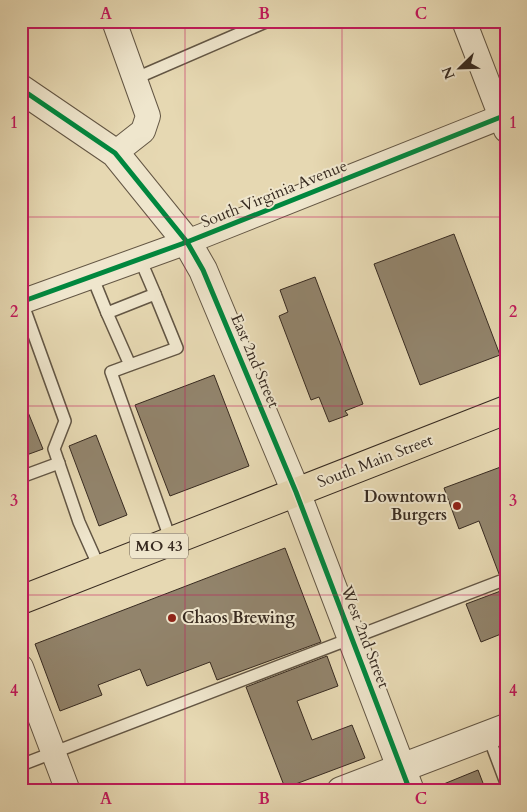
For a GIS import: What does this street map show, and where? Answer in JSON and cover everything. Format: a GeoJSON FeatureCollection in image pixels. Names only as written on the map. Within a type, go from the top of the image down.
{"type":"FeatureCollection","features":[{"type":"Feature","properties":{"kind":"main road","name":"South Main Street"},"geometry":{"type":"LineString","coordinates":[[21,600],[506,410]]}},
{"type":"Feature","properties":{"kind":"street"},"geometry":{"type":"LineString","coordinates":[[114,21],[148,116],[143,131],[115,153]]}},
{"type":"Feature","properties":{"kind":"street"},"geometry":{"type":"LineString","coordinates":[[464,21],[504,120]]}},
{"type":"Feature","properties":{"kind":"street","name":"East 2nd Street"},"geometry":{"type":"LineString","coordinates":[[21,89],[115,153],[187,242],[204,270],[296,492]]}},
{"type":"Feature","properties":{"kind":"street","name":"South Virginia Avenue"},"geometry":{"type":"LineString","coordinates":[[22,302],[187,242],[504,120]]}},
{"type":"Feature","properties":{"kind":"street","name":"West 2nd Street"},"geometry":{"type":"LineString","coordinates":[[296,492],[406,779]]}},
{"type":"Feature","properties":{"kind":"street"},"geometry":{"type":"LineString","coordinates":[[21,667],[68,791]]}},
{"type":"Feature","properties":{"kind":"street"},"geometry":{"type":"LineString","coordinates":[[341,791],[406,779],[497,731]]}},
{"type":"Feature","properties":{"kind":"lane"},"geometry":{"type":"LineString","coordinates":[[134,78],[268,21]]}},
{"type":"Feature","properties":{"kind":"lane"},"geometry":{"type":"LineString","coordinates":[[140,259],[176,348],[111,372],[171,541]]}},
{"type":"Feature","properties":{"kind":"lane"},"geometry":{"type":"LineString","coordinates":[[92,276],[130,365]]}},
{"type":"Feature","properties":{"kind":"lane"},"geometry":{"type":"LineString","coordinates":[[107,313],[155,294]]}},
{"type":"Feature","properties":{"kind":"lane"},"geometry":{"type":"LineString","coordinates":[[22,302],[65,421],[54,449],[79,522],[100,569]]}},
{"type":"Feature","properties":{"kind":"lane"},"geometry":{"type":"LineString","coordinates":[[21,477],[59,463]]}},
{"type":"Feature","properties":{"kind":"lane"},"geometry":{"type":"LineString","coordinates":[[21,765],[506,579]]}},
{"type":"Feature","properties":{"kind":"lane"},"geometry":{"type":"LineString","coordinates":[[497,731],[506,783]]}},
{"type":"Feature","properties":{"kind":"building"},"geometry":{"type":"Polygon","coordinates":[[[454,234],[500,355],[420,385],[374,264],[454,234]]]}},
{"type":"Feature","properties":{"kind":"building"},"geometry":{"type":"Polygon","coordinates":[[[315,277],[363,404],[345,411],[348,415],[329,422],[319,397],[311,400],[279,316],[288,312],[280,290],[315,277]]]}},
{"type":"Feature","properties":{"kind":"building"},"geometry":{"type":"Polygon","coordinates":[[[214,375],[249,466],[170,496],[135,405],[214,375]]]}},
{"type":"Feature","properties":{"kind":"building"},"geometry":{"type":"Polygon","coordinates":[[[21,395],[43,449],[21,457],[21,395]]]}},
{"type":"Feature","properties":{"kind":"building"},"geometry":{"type":"Polygon","coordinates":[[[96,435],[127,515],[99,526],[69,446],[96,435]]]}},
{"type":"Feature","properties":{"kind":"building"},"geometry":{"type":"Polygon","coordinates":[[[506,465],[506,572],[499,574],[479,521],[459,529],[444,488],[506,465]]]}},
{"type":"Feature","properties":{"kind":"building"},"geometry":{"type":"Polygon","coordinates":[[[285,548],[321,642],[217,680],[210,662],[147,686],[140,669],[98,685],[102,695],[60,711],[35,644],[285,548]]]}},
{"type":"Feature","properties":{"kind":"building"},"geometry":{"type":"Polygon","coordinates":[[[506,589],[506,632],[481,642],[466,604],[506,589]]]}},
{"type":"Feature","properties":{"kind":"building"},"geometry":{"type":"Polygon","coordinates":[[[327,656],[338,686],[297,701],[312,740],[352,725],[365,758],[285,788],[246,687],[327,656]]]}},
{"type":"Feature","properties":{"kind":"building"},"geometry":{"type":"Polygon","coordinates":[[[478,770],[486,791],[429,791],[429,790],[478,770]]]}},
{"type":"Feature","properties":{"kind":"cycle path"},"geometry":{"type":"LineString","coordinates":[[21,89],[115,153],[187,242],[203,270],[296,492],[410,791]]}},
{"type":"Feature","properties":{"kind":"cycle path"},"geometry":{"type":"LineString","coordinates":[[21,302],[187,242],[506,115]]}},
{"type":"Feature","properties":{"kind":"place","name":"Downtown Burgers"},"geometry":{"type":"Point","coordinates":[457,506]}},
{"type":"Feature","properties":{"kind":"place","name":"Chaos Brewing"},"geometry":{"type":"Point","coordinates":[172,618]}}]}
